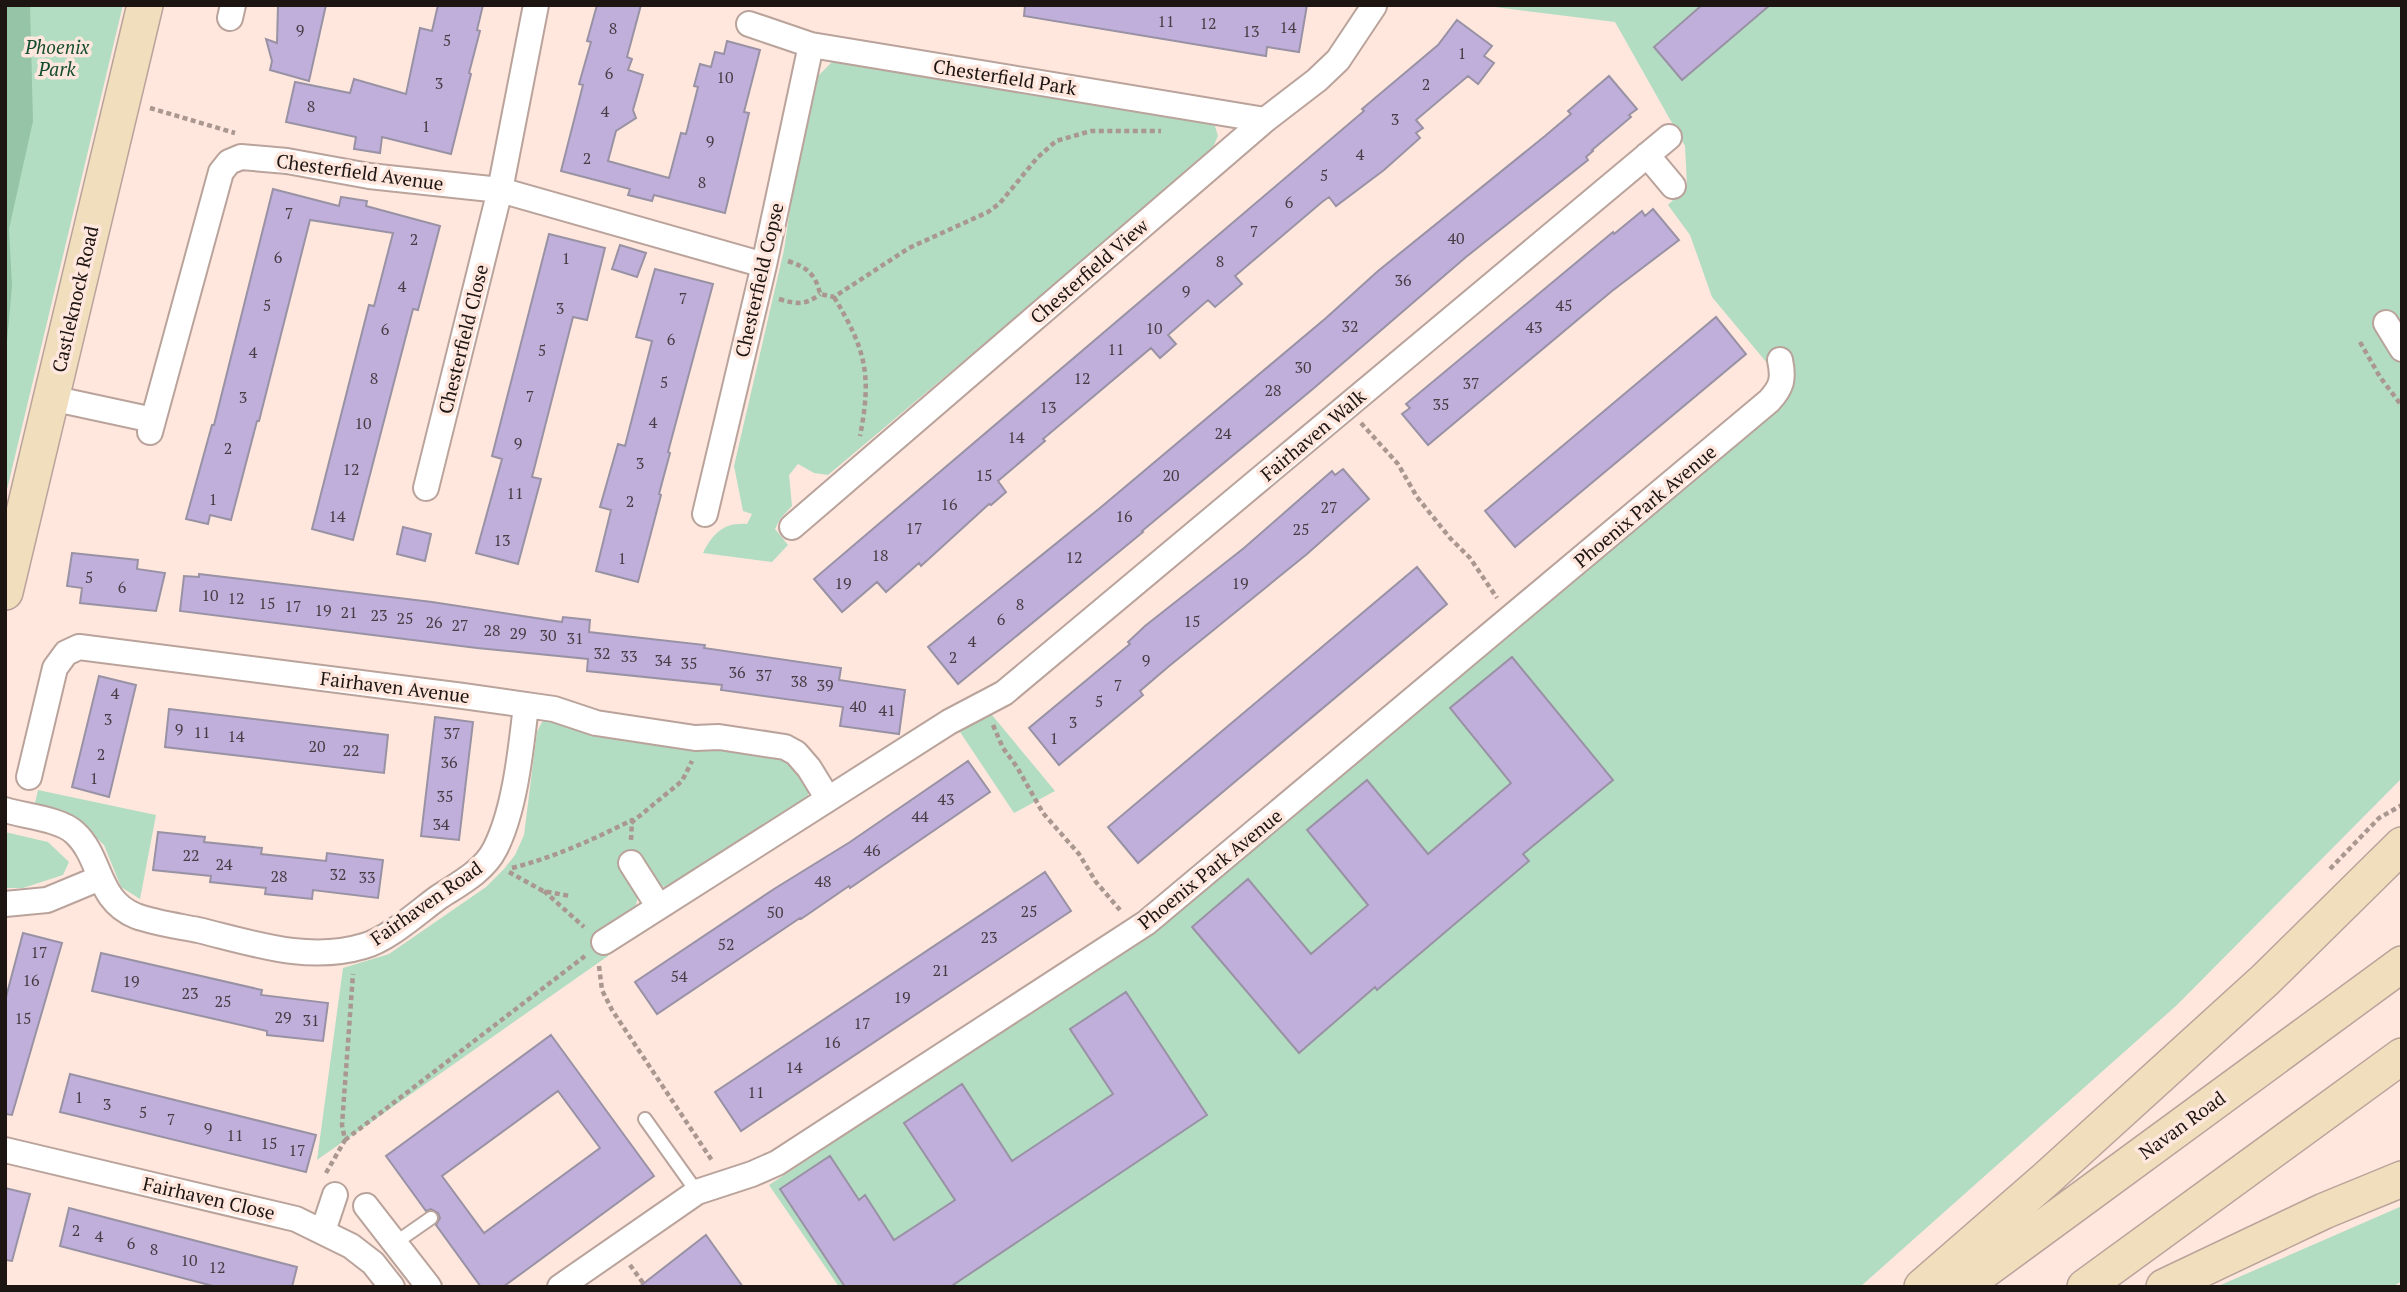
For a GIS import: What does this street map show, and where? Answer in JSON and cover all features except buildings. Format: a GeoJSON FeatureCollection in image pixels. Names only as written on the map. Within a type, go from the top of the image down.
{"type":"FeatureCollection","features":[{"type":"Feature","properties":{"kind":"main road","name":"Castleknock Road"},"geometry":{"type":"LineString","coordinates":[[5,592],[145,5]]}},
{"type":"Feature","properties":{"kind":"main road"},"geometry":{"type":"LineString","coordinates":[[1922,1287],[2046,1179],[2265,980],[2402,845]]}},
{"type":"Feature","properties":{"kind":"main road","name":"Navan Road"},"geometry":{"type":"LineString","coordinates":[[1962,1287],[2402,964]]}},
{"type":"Feature","properties":{"kind":"main road"},"geometry":{"type":"LineString","coordinates":[[2085,1287],[2402,1056]]}},
{"type":"Feature","properties":{"kind":"main road"},"geometry":{"type":"LineString","coordinates":[[2164,1287],[2324,1211],[2402,1178]]}},
{"type":"Feature","properties":{"kind":"street","name":"Chesterfield Close"},"geometry":{"type":"LineString","coordinates":[[426,488],[500,190],[536,5]]}},
{"type":"Feature","properties":{"kind":"street","name":"Chesterfield View"},"geometry":{"type":"LineString","coordinates":[[792,527],[1265,120],[1317,80],[1338,60],[1374,6]]}},
{"type":"Feature","properties":{"kind":"street","name":"Chesterfield Park"},"geometry":{"type":"LineString","coordinates":[[749,24],[811,44],[1265,120]]}},
{"type":"Feature","properties":{"kind":"street","name":"Chesterfield Copse"},"geometry":{"type":"LineString","coordinates":[[705,514],[757,293],[811,44]]}},
{"type":"Feature","properties":{"kind":"street","name":"Fairhaven Walk"},"geometry":{"type":"LineString","coordinates":[[828,799],[948,722],[1004,693],[1669,137]]}},
{"type":"Feature","properties":{"kind":"street"},"geometry":{"type":"LineString","coordinates":[[1647,155],[1673,186]]}},
{"type":"Feature","properties":{"kind":"street","name":"Chesterfield Avenue"},"geometry":{"type":"LineString","coordinates":[[51,398],[152,426],[221,172],[229,162],[241,157],[369,176],[500,190],[764,260]]}},
{"type":"Feature","properties":{"kind":"street"},"geometry":{"type":"LineString","coordinates":[[2386,323],[2402,349]]}},
{"type":"Feature","properties":{"kind":"street","name":"Phoenix Park Avenue"},"geometry":{"type":"LineString","coordinates":[[561,1287],[697,1192],[777,1163],[1134,931],[1769,401],[1779,391],[1784,378],[1780,360]]}},
{"type":"Feature","properties":{"kind":"street","name":"Fairhaven Avenue"},"geometry":{"type":"LineString","coordinates":[[29,777],[55,668],[66,653],[79,647],[526,705],[554,709],[596,723],[785,747],[809,768],[828,799]]}},
{"type":"Feature","properties":{"kind":"street","name":"Fairhaven Road"},"geometry":{"type":"LineString","coordinates":[[5,810],[51,821],[74,831],[86,846],[113,901],[135,915],[288,952],[317,953],[366,946],[480,869],[494,852],[509,817],[526,705]]}},
{"type":"Feature","properties":{"kind":"street"},"geometry":{"type":"LineString","coordinates":[[602,943],[828,799]]}},
{"type":"Feature","properties":{"kind":"street"},"geometry":{"type":"LineString","coordinates":[[629,852],[659,907]]}},
{"type":"Feature","properties":{"kind":"street"},"geometry":{"type":"LineString","coordinates":[[5,904],[47,900],[100,878]]}},
{"type":"Feature","properties":{"kind":"street","name":"Fairhaven Close"},"geometry":{"type":"LineString","coordinates":[[5,1150],[296,1219],[351,1246],[373,1263],[392,1287]]}},
{"type":"Feature","properties":{"kind":"street"},"geometry":{"type":"LineString","coordinates":[[323,1231],[335,1195]]}},
{"type":"Feature","properties":{"kind":"street"},"geometry":{"type":"LineString","coordinates":[[366,1206],[429,1287]]}},
{"type":"Feature","properties":{"kind":"lane"},"geometry":{"type":"LineString","coordinates":[[645,1119],[697,1192]]}},
{"type":"Feature","properties":{"kind":"lane"},"geometry":{"type":"LineString","coordinates":[[395,1243],[431,1218]]}},
{"type":"Feature","properties":{"kind":"path"},"geometry":{"type":"LineString","coordinates":[[122,100],[232,131],[268,160]]}},
{"type":"Feature","properties":{"kind":"path"},"geometry":{"type":"LineString","coordinates":[[834,298],[909,248],[988,212],[1000,203],[1037,158],[1056,141],[1091,131],[1166,131]]}},
{"type":"Feature","properties":{"kind":"path"},"geometry":{"type":"LineString","coordinates":[[764,260],[801,265],[810,271],[818,282],[820,294]]}},
{"type":"Feature","properties":{"kind":"path"},"geometry":{"type":"LineString","coordinates":[[757,293],[800,305],[810,302],[820,294]]}},
{"type":"Feature","properties":{"kind":"path"},"geometry":{"type":"LineString","coordinates":[[820,294],[834,298],[854,330],[864,363],[867,390],[857,450],[867,463]]}},
{"type":"Feature","properties":{"kind":"path"},"geometry":{"type":"LineString","coordinates":[[2361,342],[2402,406]]}},
{"type":"Feature","properties":{"kind":"path"},"geometry":{"type":"LineString","coordinates":[[1346,408],[1398,464],[1417,497],[1470,558],[1512,618]]}},
{"type":"Feature","properties":{"kind":"path"},"geometry":{"type":"LineString","coordinates":[[981,706],[1043,813],[1079,854],[1096,882],[1134,931]]}},
{"type":"Feature","properties":{"kind":"path"},"geometry":{"type":"LineString","coordinates":[[602,943],[543,891],[504,869],[548,859],[632,820],[682,781],[704,737]]}},
{"type":"Feature","properties":{"kind":"path"},"geometry":{"type":"LineString","coordinates":[[2379,818],[2402,805]]}},
{"type":"Feature","properties":{"kind":"path"},"geometry":{"type":"LineString","coordinates":[[629,852],[632,820]]}},
{"type":"Feature","properties":{"kind":"path"},"geometry":{"type":"LineString","coordinates":[[543,891],[570,896]]}},
{"type":"Feature","properties":{"kind":"path"},"geometry":{"type":"LineString","coordinates":[[335,1195],[319,1189],[345,1140],[602,943]]}},
{"type":"Feature","properties":{"kind":"path"},"geometry":{"type":"LineString","coordinates":[[602,943],[598,970],[602,990],[612,1010],[726,1181]]}},
{"type":"Feature","properties":{"kind":"path"},"geometry":{"type":"LineString","coordinates":[[345,1140],[342,1125],[353,970],[350,949]]}},
{"type":"Feature","properties":{"kind":"green space","name":"Phoenix Park"},"geometry":{"type":"Polygon","coordinates":[[[5,5],[123,5],[5,498],[5,5]]]}},
{"type":"Feature","properties":{"kind":"green space"},"geometry":{"type":"Polygon","coordinates":[[[5,5],[30,5],[33,121],[9,229],[12,286],[5,363],[5,5]]]}},
{"type":"Feature","properties":{"kind":"green space"},"geometry":{"type":"Polygon","coordinates":[[[2402,5],[2402,778],[2177,1005],[1860,1287],[839,1287],[769,1185],[1152,932],[1777,408],[1789,356],[1767,363],[1712,297],[1690,235],[1668,205],[1687,186],[1685,146],[1615,22],[1495,7],[2402,5]]]}},
{"type":"Feature","properties":{"kind":"green space"},"geometry":{"type":"Polygon","coordinates":[[[832,62],[1146,107],[1203,118],[1215,126],[1218,136],[1210,154],[828,475],[814,473],[798,464],[789,475],[792,506],[775,529],[788,545],[772,562],[703,553],[720,530],[732,525],[747,524],[752,514],[743,511],[734,466],[784,250],[792,195],[816,78],[832,62]]]}},
{"type":"Feature","properties":{"kind":"green space"},"geometry":{"type":"Polygon","coordinates":[[[992,715],[1055,791],[1014,813],[958,729],[992,715]]]}},
{"type":"Feature","properties":{"kind":"green space"},"geometry":{"type":"Polygon","coordinates":[[[550,718],[662,745],[727,750],[785,759],[808,785],[808,796],[800,806],[679,884],[657,886],[637,894],[632,912],[603,933],[608,956],[317,1160],[343,968],[389,954],[486,887],[504,869],[515,855],[524,835],[537,732],[542,722],[550,718]]]}},
{"type":"Feature","properties":{"kind":"green space"},"geometry":{"type":"Polygon","coordinates":[[[38,790],[156,815],[140,899],[121,887],[104,845],[76,818],[35,803],[38,790]]]}},
{"type":"Feature","properties":{"kind":"green space"},"geometry":{"type":"Polygon","coordinates":[[[5,832],[48,842],[69,862],[63,875],[23,888],[5,888],[5,832]]]}},
{"type":"Feature","properties":{"kind":"green space"},"geometry":{"type":"Polygon","coordinates":[[[2402,1206],[2402,1281],[2392,1287],[2216,1287],[2402,1206]]]}}]}
